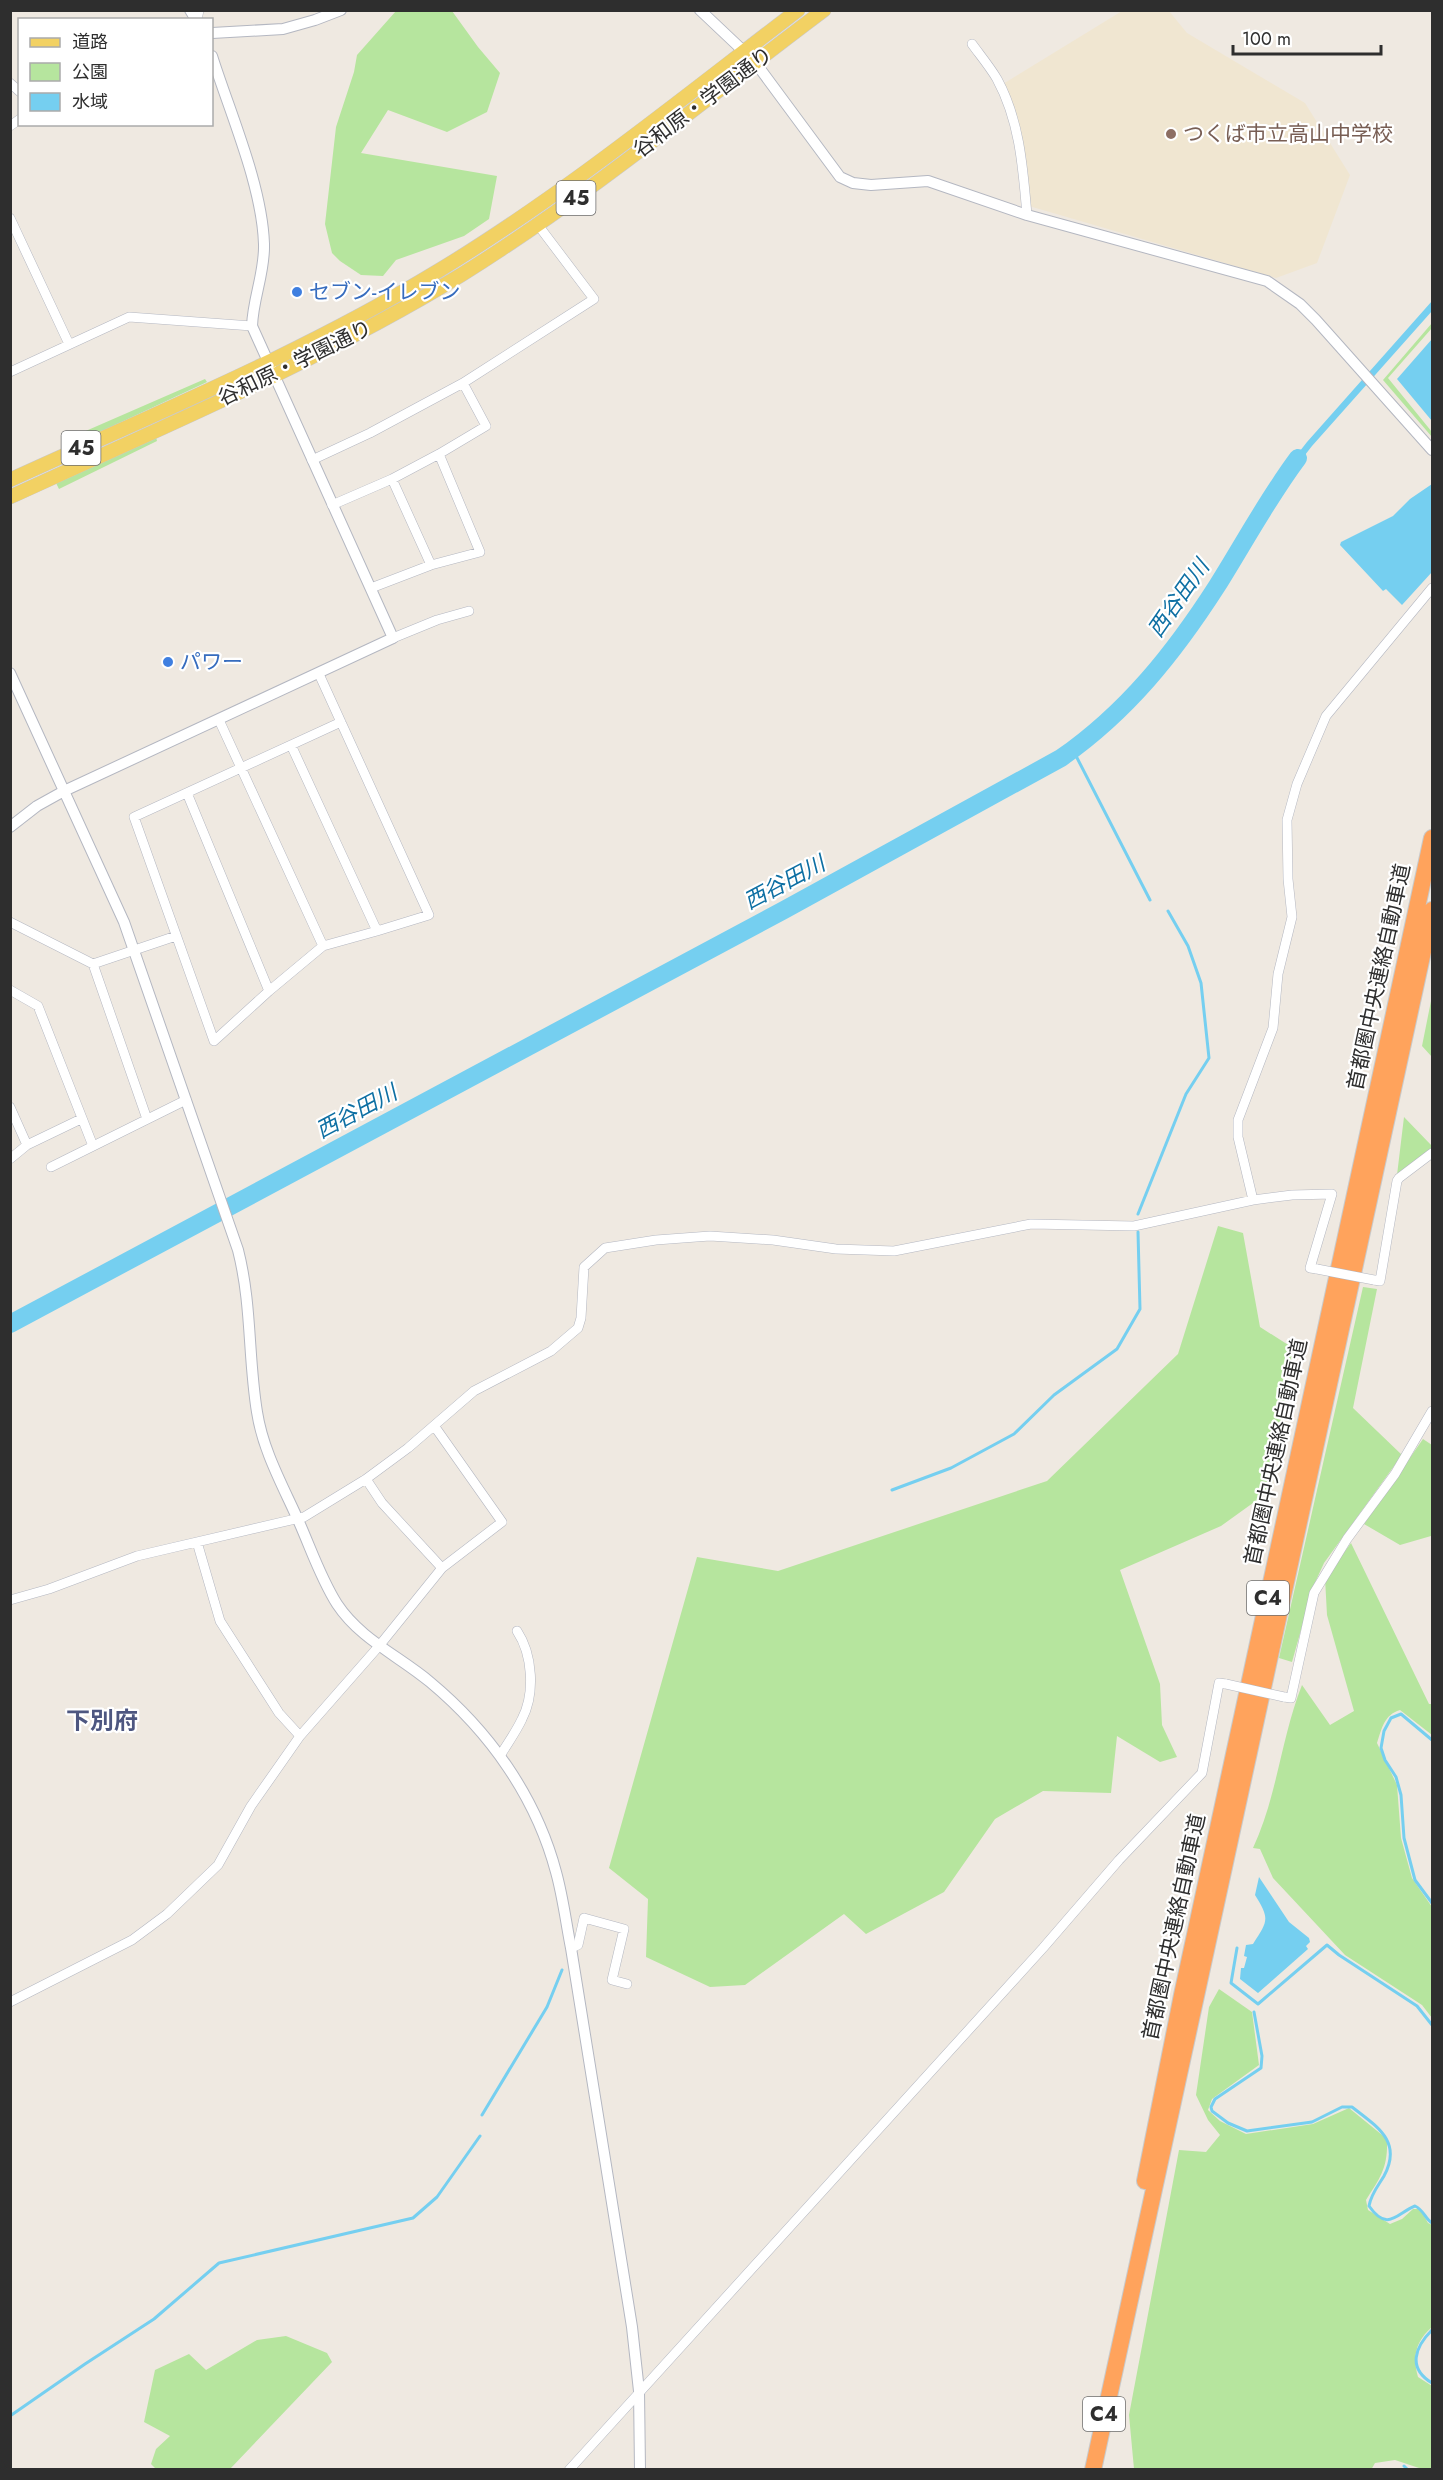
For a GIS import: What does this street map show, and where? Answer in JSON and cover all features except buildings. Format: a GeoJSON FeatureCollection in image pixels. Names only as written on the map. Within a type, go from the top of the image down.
{"type":"FeatureCollection","features":[{"type":"Feature","properties":{"kind":"highway","name":"首都圏中央連絡自動車道"},"geometry":{"type":"LineString","coordinates":[[1116,2359],[1149,2153],[1432,838]]}},
{"type":"Feature","properties":{"kind":"highway","name":"首都圏中央連絡自動車道"},"geometry":{"type":"LineString","coordinates":[[1093,2469],[1432,910]]}},
{"type":"Feature","properties":{"kind":"main road","name":"谷和原・学園通り"},"geometry":{"type":"LineString","coordinates":[[10,480],[267,361],[401,292],[556,193],[798,10]]}},
{"type":"Feature","properties":{"kind":"main road","name":"谷和原・学園通り"},"geometry":{"type":"LineString","coordinates":[[10,497],[273,375],[419,300],[538,225],[825,10]]}},
{"type":"Feature","properties":{"kind":"street"},"geometry":{"type":"LineString","coordinates":[[213,33],[283,29],[340,10]]}},
{"type":"Feature","properties":{"kind":"street"},"geometry":{"type":"LineString","coordinates":[[700,10],[755,62],[840,177],[853,183],[871,185],[928,181],[1027,215],[1267,281],[1300,304],[1432,450]]}},
{"type":"Feature","properties":{"kind":"street"},"geometry":{"type":"LineString","coordinates":[[972,44],[996,78],[1011,112],[1021,152],[1027,215]]}},
{"type":"Feature","properties":{"kind":"street"},"geometry":{"type":"LineString","coordinates":[[213,59],[261,210],[264,245],[261,280],[253,311],[252,326],[393,638]]}},
{"type":"Feature","properties":{"kind":"street"},"geometry":{"type":"LineString","coordinates":[[10,218],[69,344]]}},
{"type":"Feature","properties":{"kind":"street"},"geometry":{"type":"LineString","coordinates":[[312,460],[370,433],[463,382],[594,299],[538,225]]}},
{"type":"Feature","properties":{"kind":"street"},"geometry":{"type":"LineString","coordinates":[[12,368],[129,316],[252,326]]}},
{"type":"Feature","properties":{"kind":"street"},"geometry":{"type":"LineString","coordinates":[[332,505],[392,479],[486,426],[463,382]]}},
{"type":"Feature","properties":{"kind":"street"},"geometry":{"type":"LineString","coordinates":[[371,588],[431,566],[480,552],[439,454]]}},
{"type":"Feature","properties":{"kind":"street"},"geometry":{"type":"LineString","coordinates":[[392,479],[431,566]]}},
{"type":"Feature","properties":{"kind":"street"},"geometry":{"type":"LineString","coordinates":[[1253,1200],[1238,1137],[1238,1120],[1273,1028],[1278,974],[1292,917],[1287,869],[1287,820],[1297,784],[1326,716],[1432,588]]}},
{"type":"Feature","properties":{"kind":"street"},"geometry":{"type":"LineString","coordinates":[[10,827],[38,806],[64,791],[393,638],[437,620],[469,611]]}},
{"type":"Feature","properties":{"kind":"street"},"geometry":{"type":"LineString","coordinates":[[10,673],[111,893],[134,950],[229,1222],[246,1285],[255,1397],[262,1437],[336,1602],[354,1624],[379,1646],[414,1670],[470,1718],[500,1756],[530,1804],[549,1848],[571,1948],[632,2327],[639,2391],[640,2469]]}},
{"type":"Feature","properties":{"kind":"street"},"geometry":{"type":"LineString","coordinates":[[319,674],[341,722],[429,915],[323,946],[214,1041],[134,817],[341,722]]}},
{"type":"Feature","properties":{"kind":"street"},"geometry":{"type":"LineString","coordinates":[[219,720],[323,946]]}},
{"type":"Feature","properties":{"kind":"street"},"geometry":{"type":"LineString","coordinates":[[291,745],[376,931]]}},
{"type":"Feature","properties":{"kind":"street"},"geometry":{"type":"LineString","coordinates":[[188,793],[268,992]]}},
{"type":"Feature","properties":{"kind":"street"},"geometry":{"type":"LineString","coordinates":[[12,925],[93,964],[176,936]]}},
{"type":"Feature","properties":{"kind":"street"},"geometry":{"type":"LineString","coordinates":[[93,964],[147,1119]]}},
{"type":"Feature","properties":{"kind":"street"},"geometry":{"type":"LineString","coordinates":[[10,990],[39,1006],[93,1146]]}},
{"type":"Feature","properties":{"kind":"street"},"geometry":{"type":"LineString","coordinates":[[51,1167],[186,1100]]}},
{"type":"Feature","properties":{"kind":"street"},"geometry":{"type":"LineString","coordinates":[[10,1107],[27,1145]]}},
{"type":"Feature","properties":{"kind":"street"},"geometry":{"type":"LineString","coordinates":[[10,1159],[27,1145],[81,1119]]}},
{"type":"Feature","properties":{"kind":"street"},"geometry":{"type":"LineString","coordinates":[[10,1600],[48,1589],[137,1556],[298,1519],[366,1479],[435,1427],[459,1402],[474,1391],[551,1351],[578,1328],[581,1318],[584,1267],[605,1248],[656,1240],[710,1236],[773,1240],[836,1249],[894,1251],[1031,1224],[1134,1226],[1253,1200],[1292,1195],[1332,1194],[1310,1268],[1380,1281],[1399,1178],[1432,1153]]}},
{"type":"Feature","properties":{"kind":"street"},"geometry":{"type":"LineString","coordinates":[[569,2469],[1043,1948],[1119,1860],[1202,1773],[1219,1683],[1291,1698],[1314,1593],[1347,1539],[1395,1474],[1432,1411]]}},
{"type":"Feature","properties":{"kind":"street"},"geometry":{"type":"LineString","coordinates":[[10,2002],[132,1940],[167,1914],[218,1865],[262,1789],[300,1736],[379,1646],[442,1568],[502,1522],[435,1427]]}},
{"type":"Feature","properties":{"kind":"street"},"geometry":{"type":"LineString","coordinates":[[366,1479],[382,1503],[442,1568]]}},
{"type":"Feature","properties":{"kind":"street"},"geometry":{"type":"LineString","coordinates":[[196,1542],[220,1621],[279,1713],[300,1736]]}},
{"type":"Feature","properties":{"kind":"street"},"geometry":{"type":"LineString","coordinates":[[500,1756],[522,1719],[530,1690],[527,1657],[523,1640],[517,1631]]}},
{"type":"Feature","properties":{"kind":"street"},"geometry":{"type":"LineString","coordinates":[[571,1948],[578,1945],[584,1918],[624,1929],[612,1980],[627,1984]]}},
{"type":"Feature","properties":{"kind":"shaded area","name":"つくば市立高山中学校"},"geometry":{"type":"Polygon","coordinates":[[[1122,11],[1169,11],[1187,33],[1305,103],[1350,175],[1317,263],[1276,278],[1029,206],[1003,84],[1122,11]]]}},
{"type":"Feature","properties":{"kind":"green space"},"geometry":{"type":"Polygon","coordinates":[[[396,11],[452,11],[500,73],[487,112],[447,132],[388,110],[361,153],[497,176],[489,219],[464,236],[396,260],[383,276],[361,275],[332,253],[325,224],[336,127],[354,72],[357,55],[396,11]]]}},
{"type":"Feature","properties":{"kind":"green space"},"geometry":{"type":"Polygon","coordinates":[[[1432,323],[1432,328],[1388,378],[1432,432],[1432,437],[1383,380],[1432,323]]]}},
{"type":"Feature","properties":{"kind":"green space"},"geometry":{"type":"Polygon","coordinates":[[[205,379],[207,382],[68,447],[65,440],[205,379]]]}},
{"type":"Feature","properties":{"kind":"green space"},"geometry":{"type":"Polygon","coordinates":[[[156,437],[157,441],[59,489],[56,483],[156,437]]]}},
{"type":"Feature","properties":{"kind":"green space"},"geometry":{"type":"Polygon","coordinates":[[[1432,996],[1432,1057],[1422,1046],[1432,996]]]}},
{"type":"Feature","properties":{"kind":"green space"},"geometry":{"type":"Polygon","coordinates":[[[1404,1117],[1432,1146],[1432,1150],[1397,1175],[1404,1117]]]}},
{"type":"Feature","properties":{"kind":"green space"},"geometry":{"type":"Polygon","coordinates":[[[1218,1226],[1243,1233],[1260,1327],[1293,1348],[1271,1490],[1221,1526],[1120,1570],[1160,1684],[1162,1725],[1177,1757],[1160,1762],[1117,1736],[1111,1793],[1043,1791],[995,1819],[944,1892],[866,1934],[844,1914],[745,1985],[710,1987],[646,1957],[648,1899],[609,1868],[697,1557],[778,1571],[1047,1481],[1178,1354],[1218,1226]]]}},
{"type":"Feature","properties":{"kind":"green space"},"geometry":{"type":"Polygon","coordinates":[[[1363,1287],[1377,1289],[1353,1408],[1402,1455],[1324,1563],[1313,1587],[1292,1662],[1279,1658],[1363,1287]]]}},
{"type":"Feature","properties":{"kind":"green space"},"geometry":{"type":"Polygon","coordinates":[[[1423,1439],[1432,1445],[1432,1541],[1431,1536],[1400,1545],[1364,1524],[1423,1439]]]}},
{"type":"Feature","properties":{"kind":"green space"},"geometry":{"type":"Polygon","coordinates":[[[1351,1543],[1429,1704],[1432,1704],[1432,1735],[1400,1710],[1387,1719],[1377,1743],[1397,1785],[1401,1838],[1412,1878],[1432,1907],[1432,2018],[1422,2005],[1345,1955],[1273,1878],[1260,1849],[1253,1848],[1268,1808],[1302,1685],[1330,1725],[1354,1711],[1327,1615],[1325,1578],[1351,1543]]]}},
{"type":"Feature","properties":{"kind":"green space"},"geometry":{"type":"Polygon","coordinates":[[[1219,1989],[1252,2012],[1259,2065],[1212,2099],[1208,2110],[1220,2121],[1246,2134],[1313,2124],[1349,2108],[1387,2139],[1382,2171],[1366,2200],[1368,2210],[1390,2224],[1402,2219],[1413,2209],[1420,2209],[1428,2223],[1432,2225],[1432,2327],[1419,2343],[1415,2362],[1418,2377],[1432,2386],[1432,2469],[1422,2469],[1395,2460],[1375,2463],[1371,2470],[1134,2469],[1129,2415],[1179,2150],[1206,2152],[1220,2135],[1208,2120],[1196,2095],[1209,2007],[1219,1989]]]}},
{"type":"Feature","properties":{"kind":"green space"},"geometry":{"type":"Polygon","coordinates":[[[286,2336],[327,2353],[332,2362],[230,2469],[156,2469],[151,2464],[156,2449],[170,2436],[144,2422],[155,2370],[189,2354],[206,2370],[257,2340],[286,2336]]]}},
{"type":"Feature","properties":{"kind":"water"},"geometry":{"type":"Polygon","coordinates":[[[1432,301],[1432,311],[1312,446],[1287,478],[1282,474],[1307,442],[1432,301]]]}},
{"type":"Feature","properties":{"kind":"water"},"geometry":{"type":"Polygon","coordinates":[[[1432,339],[1432,421],[1397,379],[1432,339]]]}},
{"type":"Feature","properties":{"kind":"water"},"geometry":{"type":"Polygon","coordinates":[[[1432,484],[1432,572],[1402,605],[1386,589],[1383,591],[1340,545],[1341,542],[1393,516],[1410,499],[1432,484]]]}},
{"type":"Feature","properties":{"kind":"water"},"geometry":{"type":"Polygon","coordinates":[[[1259,1877],[1289,1922],[1309,1938],[1310,1942],[1306,1946],[1308,1949],[1258,1993],[1240,1979],[1241,1968],[1244,1968],[1247,1957],[1244,1956],[1246,1945],[1253,1944],[1265,1920],[1263,1910],[1255,1895],[1259,1877]]]}},
{"type":"Feature","properties":{"kind":"waterway","name":"西谷田川"},"geometry":{"type":"LineString","coordinates":[[10,1324],[784,910],[1061,758],[1107,721],[1148,680],[1166,658],[1201,611],[1266,505],[1298,458]]}},
{"type":"Feature","properties":{"kind":"waterway"},"geometry":{"type":"LineString","coordinates":[[1073,750],[1150,900]]}},
{"type":"Feature","properties":{"kind":"waterway"},"geometry":{"type":"LineString","coordinates":[[1138,1214],[1186,1094],[1209,1058],[1201,983],[1188,946],[1168,911]]}},
{"type":"Feature","properties":{"kind":"waterway"},"geometry":{"type":"LineString","coordinates":[[892,1490],[951,1468],[1014,1434],[1054,1395],[1117,1349],[1140,1309],[1138,1232]]}},
{"type":"Feature","properties":{"kind":"waterway"},"geometry":{"type":"LineString","coordinates":[[1432,1740],[1401,1714],[1391,1718],[1384,1731],[1381,1748],[1385,1760],[1396,1777],[1401,1795],[1404,1838],[1415,1880],[1432,1903]]}},
{"type":"Feature","properties":{"kind":"waterway"},"geometry":{"type":"LineString","coordinates":[[1237,1948],[1231,1983],[1258,2004],[1327,1945],[1417,2006],[1432,2025]]}},
{"type":"Feature","properties":{"kind":"waterway"},"geometry":{"type":"LineString","coordinates":[[482,2115],[547,2007],[562,1970]]}},
{"type":"Feature","properties":{"kind":"waterway"},"geometry":{"type":"LineString","coordinates":[[1254,2012],[1262,2056],[1261,2068],[1215,2099],[1211,2107],[1212,2111],[1228,2123],[1247,2131],[1312,2122],[1342,2107],[1352,2107],[1378,2128],[1389,2144],[1389,2164],[1369,2206],[1376,2214],[1387,2220],[1415,2206],[1432,2223]]}},
{"type":"Feature","properties":{"kind":"waterway"},"geometry":{"type":"LineString","coordinates":[[10,2416],[154,2319],[219,2263],[413,2218],[437,2197],[480,2136]]}},
{"type":"Feature","properties":{"kind":"waterway"},"geometry":{"type":"LineString","coordinates":[[1432,2330],[1421,2343],[1416,2357],[1419,2371],[1432,2383]]}},
{"type":"Feature","properties":{"kind":"waterway"},"geometry":{"type":"LineString","coordinates":[[1404,2466],[1408,2470]]}},
{"type":"Feature","properties":{"kind":"place","name":"つくば市立高山中学校"},"geometry":{"type":"Point","coordinates":[1171,134]}},
{"type":"Feature","properties":{"kind":"place","name":"セブン-イレブン"},"geometry":{"type":"Point","coordinates":[297,292]}},
{"type":"Feature","properties":{"kind":"place","name":"パワー"},"geometry":{"type":"Point","coordinates":[168,662]}},
{"type":"Feature","properties":{"kind":"district","name":"下別府"},"geometry":{"type":"Point","coordinates":[102,1721]}}]}
